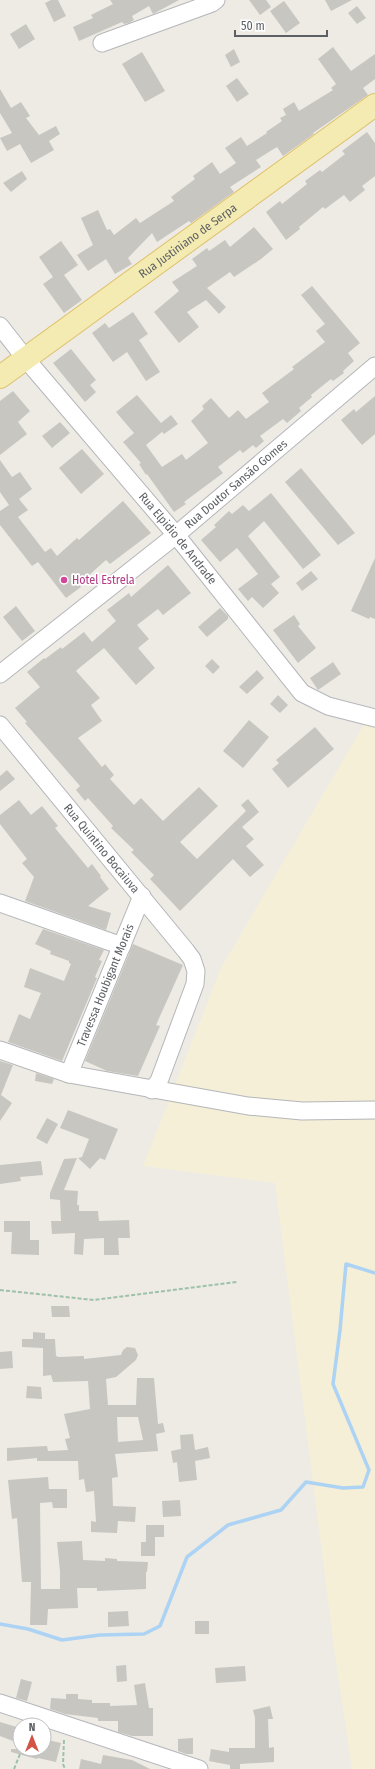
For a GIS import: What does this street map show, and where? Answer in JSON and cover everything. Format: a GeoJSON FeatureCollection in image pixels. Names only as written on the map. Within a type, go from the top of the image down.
{"type":"FeatureCollection","features":[{"type":"Feature","properties":{"kind":"main road","name":"Rua Justiniano de Serpa"},"geometry":{"type":"LineString","coordinates":[[0,377],[375,106]]}},
{"type":"Feature","properties":{"kind":"street"},"geometry":{"type":"LineString","coordinates":[[102,43],[212,3],[216,0]]}},
{"type":"Feature","properties":{"kind":"street","name":"Rua Elpidio de Andrade"},"geometry":{"type":"LineString","coordinates":[[0,326],[25,358],[176,535],[302,693],[328,706],[375,718]]}},
{"type":"Feature","properties":{"kind":"street","name":"Rua Doutor Sansão Gomes"},"geometry":{"type":"LineString","coordinates":[[0,674],[176,535],[375,366]]}},
{"type":"Feature","properties":{"kind":"street","name":"Rua Quintino Bocaiuva"},"geometry":{"type":"LineString","coordinates":[[0,725],[142,896],[189,955],[194,964],[197,975],[195,984],[159,1081],[152,1090]]}},
{"type":"Feature","properties":{"kind":"street","name":"Travessa Houbigant Morais"},"geometry":{"type":"LineString","coordinates":[[69,1074],[142,896]]}},
{"type":"Feature","properties":{"kind":"street"},"geometry":{"type":"LineString","coordinates":[[0,903],[122,946]]}},
{"type":"Feature","properties":{"kind":"street"},"geometry":{"type":"LineString","coordinates":[[0,1050],[69,1074],[152,1090],[268,1108],[309,1111],[375,1110]]}},
{"type":"Feature","properties":{"kind":"street"},"geometry":{"type":"LineString","coordinates":[[0,1703],[198,1769]]}},
{"type":"Feature","properties":{"kind":"path"},"geometry":{"type":"LineString","coordinates":[[0,1290],[94,1300],[237,1282]]}},
{"type":"Feature","properties":{"kind":"path"},"geometry":{"type":"LineString","coordinates":[[65,1769],[63,1764],[63,1735],[67,1725]]}},
{"type":"Feature","properties":{"kind":"path"},"geometry":{"type":"LineString","coordinates":[[14,1769],[19,1757]]}},
{"type":"Feature","properties":{"kind":"sand"},"geometry":{"type":"Polygon","coordinates":[[[375,706],[375,1769],[352,1769],[335,1655],[275,1183],[143,1166],[221,968],[375,706]]]}},
{"type":"Feature","properties":{"kind":"building"},"geometry":{"type":"Polygon","coordinates":[[[51,0],[58,0],[66,16],[54,22],[45,3],[51,0]]]}},
{"type":"Feature","properties":{"kind":"building"},"geometry":{"type":"Polygon","coordinates":[[[110,0],[179,0],[153,14],[149,6],[132,16],[134,20],[129,23],[124,24],[122,22],[79,41],[73,27],[93,18],[91,15],[113,4],[110,0]]]}},
{"type":"Feature","properties":{"kind":"building"},"geometry":{"type":"Polygon","coordinates":[[[249,0],[266,0],[271,7],[260,15],[249,0]]]}},
{"type":"Feature","properties":{"kind":"building"},"geometry":{"type":"Polygon","coordinates":[[[325,0],[352,0],[331,11],[325,0]]]}},
{"type":"Feature","properties":{"kind":"building"},"geometry":{"type":"Polygon","coordinates":[[[284,1],[300,23],[286,33],[270,11],[284,1]]]}},
{"type":"Feature","properties":{"kind":"building"},"geometry":{"type":"Polygon","coordinates":[[[357,6],[366,18],[357,24],[348,13],[357,6]]]}},
{"type":"Feature","properties":{"kind":"building"},"geometry":{"type":"Polygon","coordinates":[[[26,24],[35,39],[19,49],[10,34],[26,24]]]}},
{"type":"Feature","properties":{"kind":"building"},"geometry":{"type":"Polygon","coordinates":[[[333,47],[351,71],[375,54],[375,79],[363,88],[368,95],[283,156],[277,147],[256,160],[261,167],[230,187],[234,192],[191,223],[189,221],[157,242],[152,233],[128,258],[132,264],[115,274],[106,259],[88,271],[77,255],[93,245],[81,218],[98,210],[107,230],[110,229],[114,235],[136,218],[140,223],[174,201],[171,197],[195,179],[193,176],[212,162],[220,174],[236,163],[225,148],[241,137],[247,146],[282,121],[280,118],[286,115],[283,109],[294,102],[299,111],[333,90],[331,88],[336,84],[318,59],[333,47]]]}},
{"type":"Feature","properties":{"kind":"building"},"geometry":{"type":"Polygon","coordinates":[[[234,49],[240,62],[231,67],[225,55],[234,49]]]}},
{"type":"Feature","properties":{"kind":"building"},"geometry":{"type":"Polygon","coordinates":[[[142,52],[165,91],[145,102],[122,64],[142,52]]]}},
{"type":"Feature","properties":{"kind":"building"},"geometry":{"type":"Polygon","coordinates":[[[237,78],[249,94],[237,102],[226,86],[237,78]]]}},
{"type":"Feature","properties":{"kind":"building"},"geometry":{"type":"Polygon","coordinates":[[[0,89],[11,108],[21,102],[30,116],[26,118],[39,135],[56,126],[60,134],[49,141],[54,150],[31,163],[20,144],[7,151],[0,138],[12,133],[0,113],[0,89]]]}},
{"type":"Feature","properties":{"kind":"building"},"geometry":{"type":"Polygon","coordinates":[[[367,132],[375,143],[375,176],[362,186],[365,190],[350,202],[344,195],[325,209],[323,207],[286,240],[266,212],[280,201],[282,204],[307,184],[305,181],[320,170],[322,172],[345,154],[342,151],[367,132]]]}},
{"type":"Feature","properties":{"kind":"building"},"geometry":{"type":"Polygon","coordinates":[[[22,171],[27,179],[11,192],[3,183],[22,171]]]}},
{"type":"Feature","properties":{"kind":"building"},"geometry":{"type":"Polygon","coordinates":[[[254,227],[273,249],[234,277],[230,272],[207,288],[226,307],[219,314],[206,300],[187,312],[199,327],[179,343],[154,312],[179,291],[172,282],[197,266],[192,259],[207,248],[209,251],[225,240],[230,247],[254,227]]]}},
{"type":"Feature","properties":{"kind":"building"},"geometry":{"type":"Polygon","coordinates":[[[61,241],[78,265],[64,275],[82,300],[64,313],[43,284],[53,277],[39,257],[61,241]]]}},
{"type":"Feature","properties":{"kind":"building"},"geometry":{"type":"Polygon","coordinates":[[[312,286],[360,343],[348,353],[354,361],[343,371],[344,373],[333,381],[331,379],[311,395],[312,397],[299,408],[301,411],[287,423],[283,419],[260,436],[264,441],[256,448],[253,445],[243,453],[240,450],[218,467],[223,473],[184,502],[186,504],[174,512],[147,474],[146,475],[139,464],[141,463],[123,442],[134,433],[116,412],[137,395],[161,423],[171,415],[178,424],[164,434],[162,432],[146,445],[162,467],[182,454],[186,460],[208,443],[191,421],[204,409],[202,406],[211,398],[229,418],[238,410],[246,419],[269,402],[262,393],[294,369],[292,367],[325,342],[316,331],[325,324],[301,295],[312,286]]]}},
{"type":"Feature","properties":{"kind":"building"},"geometry":{"type":"Polygon","coordinates":[[[133,312],[148,334],[139,340],[160,372],[146,381],[127,352],[113,362],[92,333],[105,323],[109,328],[133,312]]]}},
{"type":"Feature","properties":{"kind":"building"},"geometry":{"type":"Polygon","coordinates":[[[71,349],[96,380],[90,385],[96,392],[85,402],[53,363],[71,349]]]}},
{"type":"Feature","properties":{"kind":"building"},"geometry":{"type":"Polygon","coordinates":[[[13,391],[30,411],[18,422],[27,434],[0,455],[0,401],[13,391]]]}},
{"type":"Feature","properties":{"kind":"building"},"geometry":{"type":"Polygon","coordinates":[[[375,396],[375,434],[362,445],[341,420],[354,409],[356,412],[375,396]]]}},
{"type":"Feature","properties":{"kind":"building"},"geometry":{"type":"Polygon","coordinates":[[[60,422],[70,433],[52,448],[42,436],[60,422]]]}},
{"type":"Feature","properties":{"kind":"building"},"geometry":{"type":"Polygon","coordinates":[[[82,449],[104,474],[81,494],[59,468],[82,449]]]}},
{"type":"Feature","properties":{"kind":"building"},"geometry":{"type":"Polygon","coordinates":[[[0,460],[12,477],[20,472],[32,489],[19,499],[28,510],[18,517],[45,552],[51,548],[57,556],[77,538],[79,540],[123,501],[151,533],[110,564],[106,560],[79,584],[81,587],[66,598],[38,562],[32,566],[0,525],[0,511],[9,505],[0,492],[0,460]]]}},
{"type":"Feature","properties":{"kind":"building"},"geometry":{"type":"Polygon","coordinates":[[[301,468],[355,533],[338,545],[285,482],[301,468]]]}},
{"type":"Feature","properties":{"kind":"building"},"geometry":{"type":"Polygon","coordinates":[[[271,493],[321,555],[303,569],[264,521],[248,536],[280,577],[271,584],[279,593],[263,608],[252,597],[248,601],[238,589],[258,574],[237,548],[220,562],[201,540],[216,527],[214,525],[229,511],[232,514],[243,505],[249,511],[271,493]]]}},
{"type":"Feature","properties":{"kind":"building"},"geometry":{"type":"Polygon","coordinates":[[[375,558],[375,619],[370,617],[369,619],[351,611],[375,558]]]}},
{"type":"Feature","properties":{"kind":"building"},"geometry":{"type":"Polygon","coordinates":[[[168,565],[191,593],[163,615],[158,609],[137,625],[149,639],[138,648],[155,668],[136,685],[104,648],[78,669],[76,671],[100,698],[91,705],[102,721],[78,738],[102,767],[105,764],[114,775],[110,779],[134,805],[141,798],[163,821],[199,787],[218,806],[180,842],[197,859],[246,811],[241,805],[248,799],[259,812],[242,827],[254,839],[246,846],[264,865],[250,877],[233,859],[180,911],[150,879],[154,875],[131,852],[134,850],[111,828],[113,826],[88,798],[85,801],[76,790],[80,786],[25,723],[27,722],[15,708],[40,687],[27,672],[44,658],[45,659],[61,647],[62,649],[84,632],[92,642],[116,621],[107,610],[129,593],[131,597],[168,565]]]}},
{"type":"Feature","properties":{"kind":"building"},"geometry":{"type":"Polygon","coordinates":[[[311,571],[318,579],[302,591],[296,583],[311,571]]]}},
{"type":"Feature","properties":{"kind":"building"},"geometry":{"type":"Polygon","coordinates":[[[16,606],[35,631],[22,641],[3,617],[16,606]]]}},
{"type":"Feature","properties":{"kind":"building"},"geometry":{"type":"Polygon","coordinates":[[[220,608],[228,616],[228,619],[207,637],[198,627],[220,608]]]}},
{"type":"Feature","properties":{"kind":"building"},"geometry":{"type":"Polygon","coordinates":[[[294,615],[300,624],[298,626],[316,648],[298,663],[273,630],[294,615]]]}},
{"type":"Feature","properties":{"kind":"building"},"geometry":{"type":"Polygon","coordinates":[[[212,659],[220,667],[213,674],[205,666],[212,659]]]}},
{"type":"Feature","properties":{"kind":"building"},"geometry":{"type":"Polygon","coordinates":[[[333,662],[341,674],[318,690],[310,678],[333,662]]]}},
{"type":"Feature","properties":{"kind":"building"},"geometry":{"type":"Polygon","coordinates":[[[257,670],[264,678],[247,694],[239,687],[257,670]]]}},
{"type":"Feature","properties":{"kind":"building"},"geometry":{"type":"Polygon","coordinates":[[[278,695],[288,705],[280,713],[270,704],[278,695]]]}},
{"type":"Feature","properties":{"kind":"building"},"geometry":{"type":"Polygon","coordinates":[[[249,720],[269,737],[243,768],[223,751],[249,720]]]}},
{"type":"Feature","properties":{"kind":"building"},"geometry":{"type":"Polygon","coordinates":[[[315,727],[334,749],[288,788],[272,769],[279,763],[276,760],[315,727]]]}},
{"type":"Feature","properties":{"kind":"building"},"geometry":{"type":"Polygon","coordinates":[[[7,770],[15,779],[0,791],[0,776],[7,770]]]}},
{"type":"Feature","properties":{"kind":"building"},"geometry":{"type":"Polygon","coordinates":[[[19,800],[31,815],[42,806],[58,826],[55,828],[88,868],[92,864],[101,876],[100,877],[109,889],[88,906],[111,913],[106,930],[25,901],[34,877],[22,863],[27,859],[0,824],[0,815],[19,800]]]}},
{"type":"Feature","properties":{"kind":"building"},"geometry":{"type":"Polygon","coordinates":[[[43,929],[104,950],[99,960],[102,961],[95,977],[97,978],[62,1061],[8,1042],[19,1014],[30,1019],[41,993],[24,987],[30,968],[64,981],[71,964],[69,961],[50,954],[51,951],[35,944],[43,929]]]}},
{"type":"Feature","properties":{"kind":"building"},"geometry":{"type":"Polygon","coordinates":[[[133,944],[183,965],[156,1025],[160,1026],[138,1076],[107,1071],[85,1061],[133,944]]]}},
{"type":"Feature","properties":{"kind":"building"},"geometry":{"type":"Polygon","coordinates":[[[0,1061],[13,1065],[1,1095],[12,1103],[0,1121],[0,1061]]]}},
{"type":"Feature","properties":{"kind":"building"},"geometry":{"type":"Polygon","coordinates":[[[36,1073],[54,1079],[52,1084],[35,1081],[36,1073]]]}},
{"type":"Feature","properties":{"kind":"building"},"geometry":{"type":"Polygon","coordinates":[[[68,1110],[118,1129],[105,1160],[100,1158],[90,1169],[78,1158],[82,1157],[89,1139],[60,1128],[68,1110]]]}},
{"type":"Feature","properties":{"kind":"building"},"geometry":{"type":"Polygon","coordinates":[[[47,1118],[58,1124],[47,1144],[36,1138],[47,1118]]]}},
{"type":"Feature","properties":{"kind":"building"},"geometry":{"type":"Polygon","coordinates":[[[77,1158],[64,1190],[78,1191],[77,1205],[79,1205],[79,1211],[98,1211],[99,1221],[129,1220],[130,1238],[118,1238],[119,1255],[104,1255],[104,1238],[84,1239],[83,1255],[74,1254],[75,1233],[52,1234],[51,1221],[61,1221],[60,1200],[50,1199],[50,1193],[64,1159],[77,1158]]]}},
{"type":"Feature","properties":{"kind":"building"},"geometry":{"type":"Polygon","coordinates":[[[41,1161],[43,1175],[20,1177],[21,1181],[0,1184],[0,1165],[41,1161]]]}},
{"type":"Feature","properties":{"kind":"building"},"geometry":{"type":"Polygon","coordinates":[[[4,1221],[30,1221],[30,1240],[39,1240],[39,1255],[11,1254],[12,1232],[4,1232],[4,1221]]]}},
{"type":"Feature","properties":{"kind":"building"},"geometry":{"type":"Polygon","coordinates":[[[51,1306],[69,1306],[70,1317],[52,1317],[51,1306]]]}},
{"type":"Feature","properties":{"kind":"building"},"geometry":{"type":"Polygon","coordinates":[[[33,1332],[45,1333],[45,1339],[55,1339],[56,1356],[59,1357],[84,1356],[84,1359],[121,1355],[123,1350],[127,1347],[135,1348],[138,1355],[136,1360],[116,1377],[106,1379],[108,1405],[136,1405],[137,1378],[154,1378],[158,1424],[163,1423],[165,1432],[156,1434],[158,1451],[115,1454],[118,1477],[112,1478],[113,1506],[136,1507],[135,1522],[118,1521],[117,1533],[91,1532],[91,1521],[96,1522],[94,1491],[86,1492],[84,1479],[79,1480],[78,1461],[37,1461],[37,1458],[7,1461],[7,1448],[47,1446],[48,1451],[68,1450],[65,1439],[70,1438],[64,1414],[90,1409],[88,1381],[53,1382],[51,1375],[43,1376],[43,1348],[22,1347],[22,1339],[33,1339],[33,1332]],[[117,1417],[118,1442],[143,1440],[138,1417],[117,1417]]]}},
{"type":"Feature","properties":{"kind":"building"},"geometry":{"type":"Polygon","coordinates":[[[12,1351],[13,1368],[0,1369],[0,1352],[12,1351]]]}},
{"type":"Feature","properties":{"kind":"building"},"geometry":{"type":"Polygon","coordinates":[[[27,1386],[41,1387],[42,1399],[26,1398],[27,1386]]]}},
{"type":"Feature","properties":{"kind":"building"},"geometry":{"type":"Polygon","coordinates":[[[193,1434],[195,1450],[208,1447],[210,1458],[195,1461],[197,1480],[179,1482],[177,1462],[173,1463],[171,1451],[181,1449],[180,1435],[193,1434]]]}},
{"type":"Feature","properties":{"kind":"building"},"geometry":{"type":"Polygon","coordinates":[[[48,1477],[49,1489],[67,1489],[67,1508],[53,1508],[52,1502],[40,1503],[41,1589],[60,1589],[57,1542],[82,1541],[83,1560],[105,1561],[105,1558],[117,1559],[117,1561],[148,1562],[146,1572],[146,1589],[97,1591],[97,1588],[77,1588],[78,1608],[48,1609],[47,1625],[30,1625],[31,1582],[22,1582],[17,1518],[12,1519],[8,1480],[48,1477]]]}},
{"type":"Feature","properties":{"kind":"building"},"geometry":{"type":"Polygon","coordinates":[[[180,1500],[181,1516],[163,1517],[162,1501],[180,1500]]]}},
{"type":"Feature","properties":{"kind":"building"},"geometry":{"type":"Polygon","coordinates":[[[146,1525],[164,1525],[164,1537],[155,1537],[155,1556],[141,1556],[141,1542],[146,1542],[146,1525]]]}},
{"type":"Feature","properties":{"kind":"building"},"geometry":{"type":"Polygon","coordinates":[[[128,1611],[129,1626],[108,1627],[108,1612],[128,1611]]]}},
{"type":"Feature","properties":{"kind":"building"},"geometry":{"type":"Polygon","coordinates":[[[195,1621],[209,1621],[209,1634],[195,1634],[195,1621]]]}},
{"type":"Feature","properties":{"kind":"building"},"geometry":{"type":"Polygon","coordinates":[[[126,1665],[127,1681],[117,1682],[116,1666],[126,1665]]]}},
{"type":"Feature","properties":{"kind":"building"},"geometry":{"type":"Polygon","coordinates":[[[245,1666],[246,1681],[216,1683],[215,1668],[245,1666]]]}},
{"type":"Feature","properties":{"kind":"building"},"geometry":{"type":"Polygon","coordinates":[[[21,1679],[32,1682],[27,1701],[16,1698],[21,1679]]]}},
{"type":"Feature","properties":{"kind":"building"},"geometry":{"type":"Polygon","coordinates":[[[145,1683],[149,1708],[153,1708],[153,1736],[132,1736],[118,1732],[118,1721],[98,1721],[98,1718],[65,1714],[50,1709],[51,1698],[66,1699],[66,1694],[78,1694],[78,1699],[92,1700],[92,1703],[110,1703],[110,1706],[137,1705],[134,1685],[145,1683]]]}},
{"type":"Feature","properties":{"kind":"building"},"geometry":{"type":"Polygon","coordinates":[[[270,1706],[273,1719],[268,1719],[269,1748],[274,1747],[274,1762],[240,1764],[240,1769],[230,1769],[230,1765],[209,1761],[211,1749],[229,1752],[229,1748],[255,1748],[255,1718],[253,1710],[270,1706]]]}},
{"type":"Feature","properties":{"kind":"building"},"geometry":{"type":"Polygon","coordinates":[[[0,1722],[12,1726],[12,1741],[0,1736],[0,1722]]]}},
{"type":"Feature","properties":{"kind":"building"},"geometry":{"type":"Polygon","coordinates":[[[193,1738],[193,1754],[186,1754],[178,1751],[178,1739],[193,1738]]]}},
{"type":"Feature","properties":{"kind":"building"},"geometry":{"type":"Polygon","coordinates":[[[52,1741],[61,1743],[56,1762],[30,1757],[52,1757],[52,1741]]]}},
{"type":"Feature","properties":{"kind":"building"},"geometry":{"type":"Polygon","coordinates":[[[103,1755],[132,1760],[150,1769],[79,1769],[81,1759],[101,1764],[103,1755]]]}},
{"type":"Feature","properties":{"kind":"waterway"},"geometry":{"type":"LineString","coordinates":[[0,1624],[28,1629],[62,1640],[100,1635],[144,1634],[160,1626],[187,1557],[228,1525],[281,1510],[306,1482],[343,1488],[363,1487],[369,1470],[333,1384],[346,1264],[375,1273]]}},
{"type":"Feature","properties":{"kind":"place","name":"Hotel Estrela"},"geometry":{"type":"Point","coordinates":[64,580]}}]}
